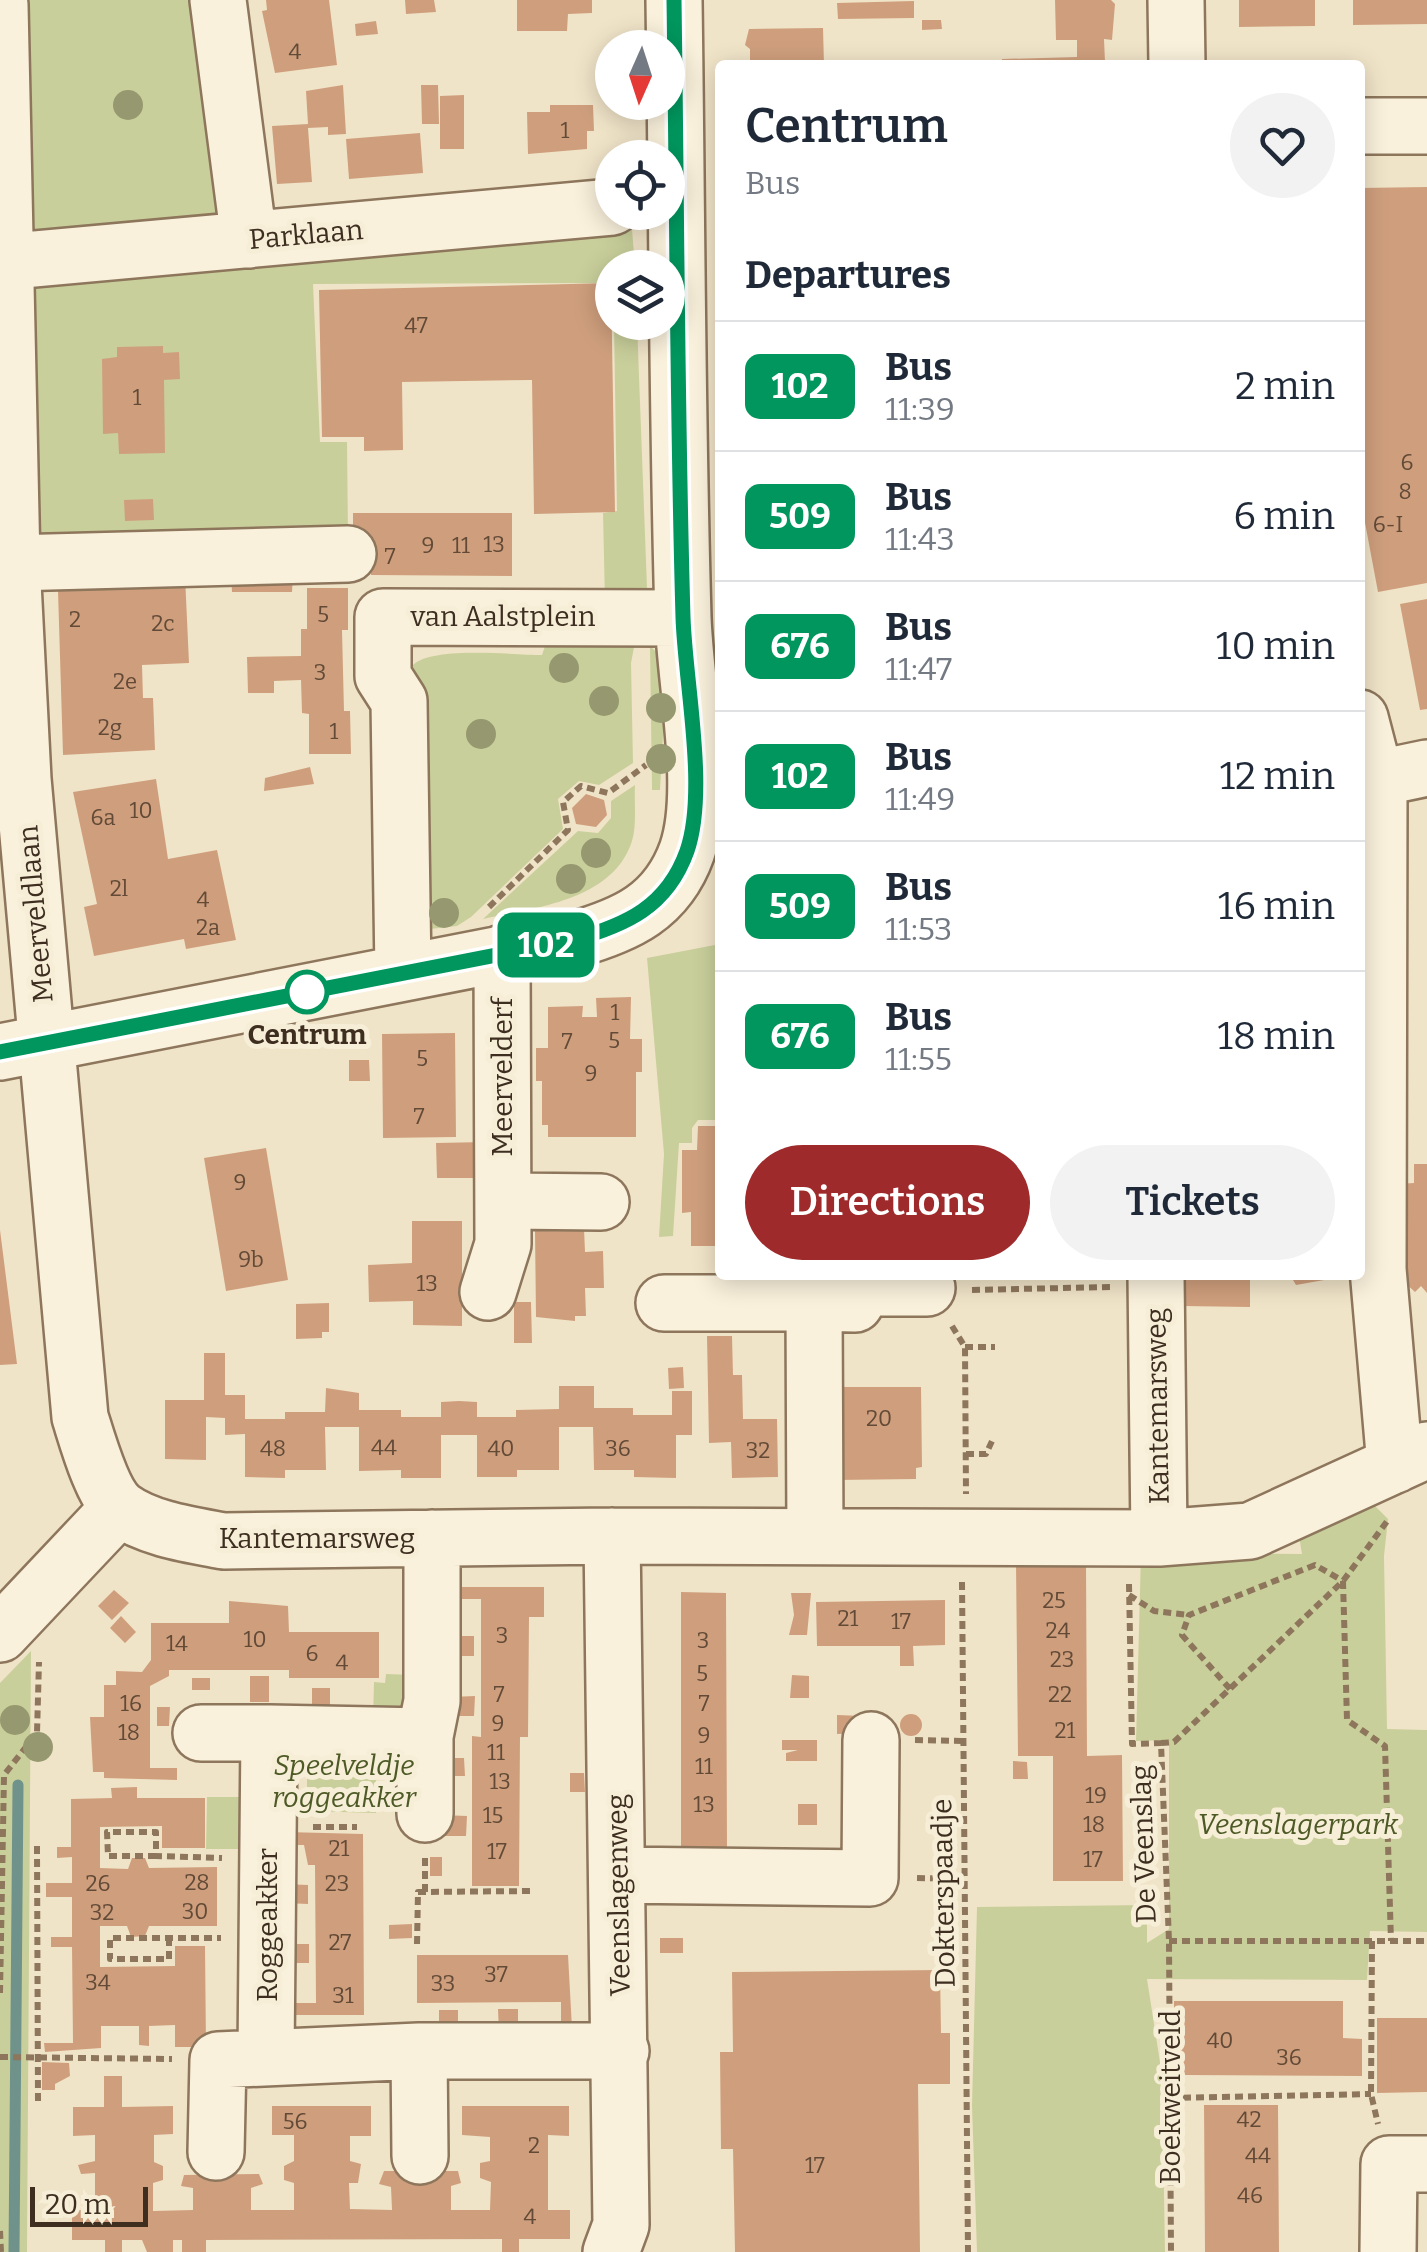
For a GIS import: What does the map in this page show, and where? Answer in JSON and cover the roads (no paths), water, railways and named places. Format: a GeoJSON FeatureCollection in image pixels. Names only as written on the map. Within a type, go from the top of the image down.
{"type":"FeatureCollection","features":[{"type":"Feature","properties":{"kind":"street"},"geometry":{"type":"LineString","coordinates":[[218,0],[248,240]]}},
{"type":"Feature","properties":{"kind":"street"},"geometry":{"type":"LineString","coordinates":[[673,140],[674,0]]}},
{"type":"Feature","properties":{"kind":"street"},"geometry":{"type":"LineString","coordinates":[[1176,0],[1177,60]]}},
{"type":"Feature","properties":{"kind":"street","name":"Meerveldlaan"},"geometry":{"type":"LineString","coordinates":[[0,5],[8,579],[23,779],[23,1048]]}},
{"type":"Feature","properties":{"kind":"street"},"geometry":{"type":"LineString","coordinates":[[1365,126],[1427,126]]}},
{"type":"Feature","properties":{"kind":"street","name":"Parklaan"},"geometry":{"type":"LineString","coordinates":[[4,262],[595,209]]}},
{"type":"Feature","properties":{"kind":"street"},"geometry":{"type":"LineString","coordinates":[[0,1634],[41,1595],[119,1508],[92,1456],[80,1416],[23,1048],[403,973],[490,935],[573,940],[628,922],[700,874],[688,846],[694,793],[683,618],[699,275],[683,230]]}},
{"type":"Feature","properties":{"kind":"street"},"geometry":{"type":"LineString","coordinates":[[8,579],[348,554]]}},
{"type":"Feature","properties":{"kind":"street","name":"van Aalstplein"},"geometry":{"type":"LineString","coordinates":[[403,973],[399,701],[383,676],[383,617],[683,618]]}},
{"type":"Feature","properties":{"kind":"street"},"geometry":{"type":"LineString","coordinates":[[1365,728],[1388,776],[1378,1269],[1407,1474]]}},
{"type":"Feature","properties":{"kind":"street","name":"Meervelderf"},"geometry":{"type":"LineString","coordinates":[[488,1292],[504,1244],[490,935]]}},
{"type":"Feature","properties":{"kind":"street"},"geometry":{"type":"LineString","coordinates":[[503,1201],[601,1202]]}},
{"type":"Feature","properties":{"kind":"street","name":"Kantemarsweg"},"geometry":{"type":"LineString","coordinates":[[1144,1536],[1156,1281]]}},
{"type":"Feature","properties":{"kind":"street"},"geometry":{"type":"LineString","coordinates":[[664,1304],[855,1304],[864,1288],[950,1296]]}},
{"type":"Feature","properties":{"kind":"street"},"geometry":{"type":"LineString","coordinates":[[814,1304],[815,1536]]}},
{"type":"Feature","properties":{"kind":"street","name":"Kantemarsweg"},"geometry":{"type":"LineString","coordinates":[[119,1508],[177,1532],[224,1541],[1144,1536],[1250,1531],[1407,1474]]}},
{"type":"Feature","properties":{"kind":"street","name":"Veenslagenweg"},"geometry":{"type":"LineString","coordinates":[[610,2252],[621,2225],[612,1536]]}},
{"type":"Feature","properties":{"kind":"street"},"geometry":{"type":"LineString","coordinates":[[425,1814],[425,1736],[432,1701],[432,1538]]}},
{"type":"Feature","properties":{"kind":"street"},"geometry":{"type":"LineString","coordinates":[[201,1732],[425,1736]]}},
{"type":"Feature","properties":{"kind":"street","name":"Roggeakker"},"geometry":{"type":"LineString","coordinates":[[216,2152],[242,2058],[268,1938],[268,1734]]}},
{"type":"Feature","properties":{"kind":"street"},"geometry":{"type":"LineString","coordinates":[[617,1875],[870,1878],[870,1740]]}},
{"type":"Feature","properties":{"kind":"street"},"geometry":{"type":"LineString","coordinates":[[242,2058],[419,2051],[621,2051]]}},
{"type":"Feature","properties":{"kind":"street"},"geometry":{"type":"LineString","coordinates":[[419,2051],[420,2156]]}},
{"type":"Feature","properties":{"kind":"street"},"geometry":{"type":"LineString","coordinates":[[1388,2252],[1408,2164]]}},
{"type":"Feature","properties":{"kind":"waterway"},"geometry":{"type":"LineString","coordinates":[[14,2252],[18,1785]]}},
{"type":"Feature","properties":{"kind":"place","name":"Centrum"},"geometry":{"type":"Point","coordinates":[307,992]}},
{"type":"Feature","properties":{"kind":"park label","name":"Speelveldje roggeakker"},"geometry":{"type":"Point","coordinates":[344,1781]}},
{"type":"Feature","properties":{"kind":"park label","name":"Veenslagerpark"},"geometry":{"type":"Point","coordinates":[1298,1824]}}]}
